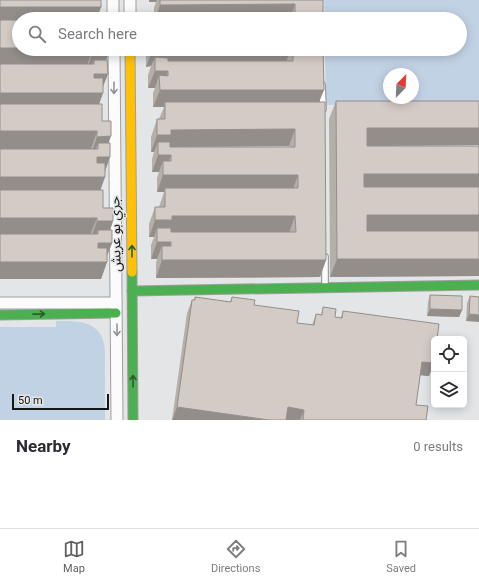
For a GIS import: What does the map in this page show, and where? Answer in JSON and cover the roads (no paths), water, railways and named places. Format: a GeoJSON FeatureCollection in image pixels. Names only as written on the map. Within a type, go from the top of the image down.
{"type":"FeatureCollection","features":[{"type":"Feature","properties":{"kind":"street"},"geometry":{"type":"LineString","coordinates":[[113,0],[113,12]]}},
{"type":"Feature","properties":{"kind":"street"},"geometry":{"type":"LineString","coordinates":[[130,0],[130,12]]}},
{"type":"Feature","properties":{"kind":"street","name":"جري بو عريش"},"geometry":{"type":"LineString","coordinates":[[114,56],[117,420]]}},
{"type":"Feature","properties":{"kind":"street","name":"جري بو عريش"},"geometry":{"type":"LineString","coordinates":[[130,56],[133,420]]}},
{"type":"Feature","properties":{"kind":"street"},"geometry":{"type":"LineString","coordinates":[[132,291],[479,285]]}},
{"type":"Feature","properties":{"kind":"street"},"geometry":{"type":"LineString","coordinates":[[0,303],[116,308]]}},
{"type":"Feature","properties":{"kind":"street"},"geometry":{"type":"LineString","coordinates":[[0,315],[116,308]]}},
{"type":"Feature","properties":{"kind":"lane"},"geometry":{"type":"LineString","coordinates":[[322,76],[323,118]]}},
{"type":"Feature","properties":{"kind":"lane"},"geometry":{"type":"LineString","coordinates":[[325,249],[326,288]]}}]}
